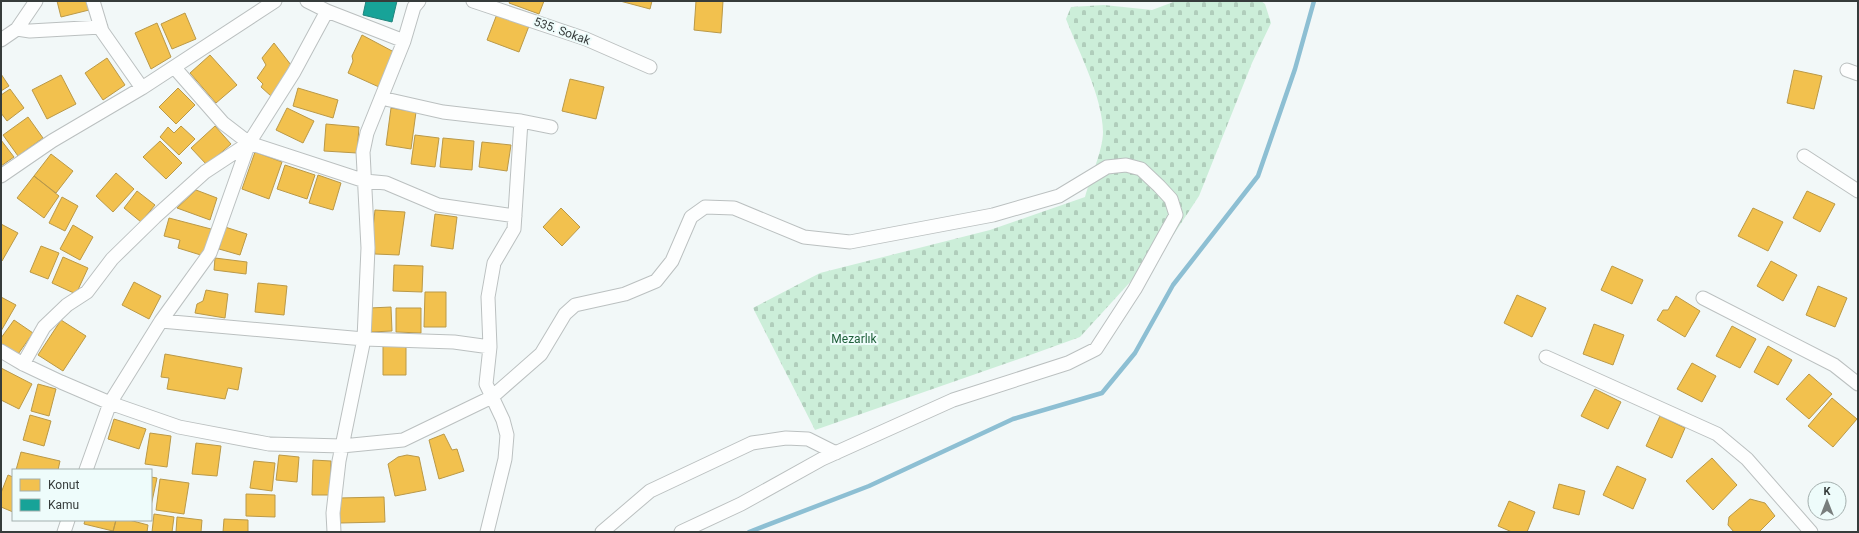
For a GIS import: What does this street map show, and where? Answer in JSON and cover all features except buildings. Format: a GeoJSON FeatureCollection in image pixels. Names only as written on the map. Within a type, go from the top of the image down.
{"type":"FeatureCollection","features":[{"type":"Feature","properties":{"kind":"street"},"geometry":{"type":"LineString","coordinates":[[1,40],[17,29],[36,1]]}},
{"type":"Feature","properties":{"kind":"street"},"geometry":{"type":"LineString","coordinates":[[93,1],[102,27],[142,88]]}},
{"type":"Feature","properties":{"kind":"street"},"geometry":{"type":"LineString","coordinates":[[1,176],[52,141],[142,88],[275,1]]}},
{"type":"Feature","properties":{"kind":"street"},"geometry":{"type":"LineString","coordinates":[[307,1],[327,11],[404,41]]}},
{"type":"Feature","properties":{"kind":"street"},"geometry":{"type":"LineString","coordinates":[[334,532],[333,513],[342,446],[364,339],[368,248],[363,152],[368,133],[404,41],[414,7],[419,1]]}},
{"type":"Feature","properties":{"kind":"street","name":"535. Sokak"},"geometry":{"type":"LineString","coordinates":[[473,1],[586,39],[650,67]]}},
{"type":"Feature","properties":{"kind":"street"},"geometry":{"type":"LineString","coordinates":[[86,469],[110,403],[161,321],[210,253],[249,143],[294,72],[327,11]]}},
{"type":"Feature","properties":{"kind":"street"},"geometry":{"type":"LineString","coordinates":[[17,29],[30,30],[102,27]]}},
{"type":"Feature","properties":{"kind":"street"},"geometry":{"type":"LineString","coordinates":[[174,67],[223,123],[249,143],[365,181],[386,183],[438,205],[516,216]]}},
{"type":"Feature","properties":{"kind":"street"},"geometry":{"type":"LineString","coordinates":[[381,98],[442,112],[521,121],[551,127]]}},
{"type":"Feature","properties":{"kind":"street"},"geometry":{"type":"LineString","coordinates":[[487,532],[505,459],[507,435],[503,420],[486,384],[490,347],[488,297],[494,263],[514,230],[521,121]]}},
{"type":"Feature","properties":{"kind":"street"},"geometry":{"type":"LineString","coordinates":[[23,364],[44,327],[67,305],[87,292],[112,259],[155,217],[205,172],[249,143]]}},
{"type":"Feature","properties":{"kind":"street"},"geometry":{"type":"LineString","coordinates":[[1804,156],[1858,190]]}},
{"type":"Feature","properties":{"kind":"street"},"geometry":{"type":"LineString","coordinates":[[1,351],[23,364],[110,403],[179,427],[201,432],[269,444],[342,446],[403,440],[492,397],[541,354],[565,314],[575,305],[625,294],[656,281],[672,261],[691,217],[705,207],[734,208],[804,237],[850,242],[993,215],[1059,196],[1107,167],[1126,165],[1141,170],[1171,200],[1176,215],[1135,289],[1096,350],[1068,363],[953,400],[836,453],[740,504],[681,532]]}},
{"type":"Feature","properties":{"kind":"street"},"geometry":{"type":"LineString","coordinates":[[1703,298],[1834,365],[1858,384]]}},
{"type":"Feature","properties":{"kind":"street"},"geometry":{"type":"LineString","coordinates":[[161,321],[364,339],[454,342],[490,347]]}},
{"type":"Feature","properties":{"kind":"street"},"geometry":{"type":"LineString","coordinates":[[1546,357],[1717,434],[1747,459],[1811,532]]}},
{"type":"Feature","properties":{"kind":"street"},"geometry":{"type":"LineString","coordinates":[[602,532],[650,491],[752,443],[786,438],[808,439],[836,453]]}},
{"type":"Feature","properties":{"kind":"street"},"geometry":{"type":"LineString","coordinates":[[64,532],[68,521]]}},
{"type":"Feature","properties":{"kind":"green space","name":"Mezarlık"},"geometry":{"type":"Polygon","coordinates":[[[1176,1],[1261,1],[1265,4],[1271,23],[1252,63],[1199,196],[1174,234],[1080,337],[815,430],[753,308],[820,273],[990,230],[1085,197],[1099,156],[1103,132],[1102,118],[1089,74],[1066,19],[1071,7],[1104,5],[1152,10],[1176,1]]]}},
{"type":"Feature","properties":{"kind":"waterway"},"geometry":{"type":"LineString","coordinates":[[749,532],[869,486],[1013,419],[1102,393],[1135,353],[1173,285],[1258,176],[1295,69],[1314,1]]}}]}
